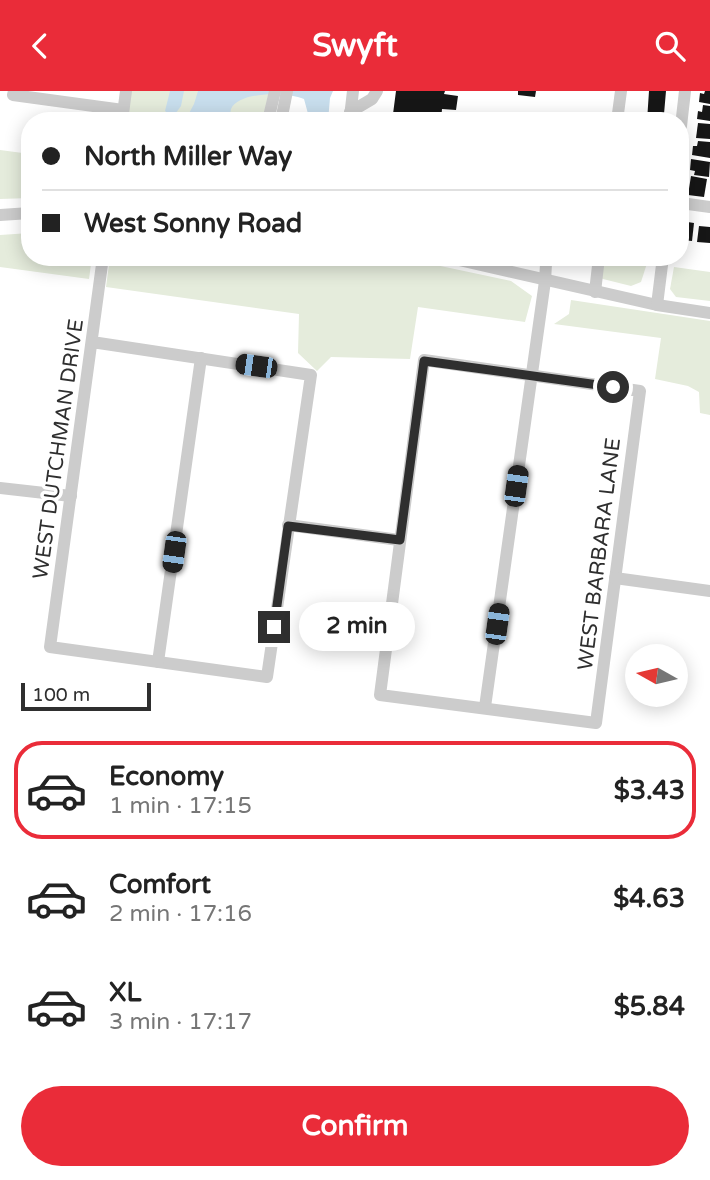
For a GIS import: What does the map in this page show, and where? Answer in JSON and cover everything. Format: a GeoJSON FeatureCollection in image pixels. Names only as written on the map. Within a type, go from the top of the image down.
{"type":"FeatureCollection","features":[{"type":"Feature","properties":{"kind":"street"},"geometry":{"type":"LineString","coordinates":[[123,112],[126,91]]}},
{"type":"Feature","properties":{"kind":"street"},"geometry":{"type":"LineString","coordinates":[[351,112],[353,91]]}},
{"type":"Feature","properties":{"kind":"street"},"geometry":{"type":"LineString","coordinates":[[356,112],[377,91]]}},
{"type":"Feature","properties":{"kind":"street"},"geometry":{"type":"LineString","coordinates":[[618,112],[621,91]]}},
{"type":"Feature","properties":{"kind":"street"},"geometry":{"type":"LineString","coordinates":[[683,112],[685,91]]}},
{"type":"Feature","properties":{"kind":"street"},"geometry":{"type":"LineString","coordinates":[[13,93],[108,112]]}},
{"type":"Feature","properties":{"kind":"street"},"geometry":{"type":"LineString","coordinates":[[272,112],[280,96]]}},
{"type":"Feature","properties":{"kind":"street"},"geometry":{"type":"LineString","coordinates":[[689,204],[710,207]]}},
{"type":"Feature","properties":{"kind":"street"},"geometry":{"type":"LineString","coordinates":[[0,215],[21,214]]}},
{"type":"Feature","properties":{"kind":"street","name":"WEST DUTCHMAN DRIVE"},"geometry":{"type":"LineString","coordinates":[[102,266],[50,647],[158,662]]}},
{"type":"Feature","properties":{"kind":"street"},"geometry":{"type":"LineString","coordinates":[[483,266],[657,305],[710,313]]}},
{"type":"Feature","properties":{"kind":"street"},"geometry":{"type":"LineString","coordinates":[[532,376],[424,361],[380,695],[485,707],[532,376],[546,266]]}},
{"type":"Feature","properties":{"kind":"street"},"geometry":{"type":"LineString","coordinates":[[595,292],[598,266]]}},
{"type":"Feature","properties":{"kind":"street"},"geometry":{"type":"LineString","coordinates":[[657,305],[662,266]]}},
{"type":"Feature","properties":{"kind":"street"},"geometry":{"type":"LineString","coordinates":[[92,342],[201,358],[311,375],[267,677],[158,662],[201,358]]}},
{"type":"Feature","properties":{"kind":"street","name":"WEST BARBARA LANE"},"geometry":{"type":"LineString","coordinates":[[485,707],[596,723],[640,391],[532,376]]}},
{"type":"Feature","properties":{"kind":"street"},"geometry":{"type":"LineString","coordinates":[[0,488],[71,496]]}},
{"type":"Feature","properties":{"kind":"street"},"geometry":{"type":"LineString","coordinates":[[288,526],[400,540]]}},
{"type":"Feature","properties":{"kind":"street"},"geometry":{"type":"LineString","coordinates":[[615,578],[710,590]]}},
{"type":"Feature","properties":{"kind":"green space"},"geometry":{"type":"Polygon","coordinates":[[[131,91],[269,91],[265,112],[128,112],[131,91]]]}},
{"type":"Feature","properties":{"kind":"green space"},"geometry":{"type":"Polygon","coordinates":[[[0,150],[21,153],[21,198],[0,199],[0,150]]]}},
{"type":"Feature","properties":{"kind":"green space"},"geometry":{"type":"Polygon","coordinates":[[[21,234],[21,266],[91,266],[89,279],[0,267],[0,235],[21,234]]]}},
{"type":"Feature","properties":{"kind":"green space"},"geometry":{"type":"Polygon","coordinates":[[[109,266],[440,266],[511,281],[532,296],[525,322],[418,307],[410,359],[331,357],[317,371],[298,353],[299,314],[106,287],[109,266]]]}},
{"type":"Feature","properties":{"kind":"green space"},"geometry":{"type":"Polygon","coordinates":[[[601,266],[646,266],[641,282],[631,286],[599,278],[601,266]]]}},
{"type":"Feature","properties":{"kind":"green space"},"geometry":{"type":"Polygon","coordinates":[[[674,267],[710,272],[710,301],[676,297],[670,289],[674,267]]]}},
{"type":"Feature","properties":{"kind":"green space"},"geometry":{"type":"Polygon","coordinates":[[[571,300],[710,321],[710,415],[700,413],[699,392],[688,386],[655,379],[661,338],[554,324],[569,314],[571,300]]]}},
{"type":"Feature","properties":{"kind":"water"},"geometry":{"type":"Polygon","coordinates":[[[170,91],[184,91],[181,106],[177,112],[165,111],[170,91]]]}},
{"type":"Feature","properties":{"kind":"water"},"geometry":{"type":"Polygon","coordinates":[[[198,91],[333,91],[329,112],[308,112],[304,99],[276,94],[243,99],[236,103],[231,112],[190,112],[198,91]]]}},
{"type":"Feature","properties":{"kind":"building"},"geometry":{"type":"Polygon","coordinates":[[[396,91],[445,91],[444,94],[458,96],[456,110],[393,112],[396,91]]]}},
{"type":"Feature","properties":{"kind":"building"},"geometry":{"type":"Polygon","coordinates":[[[518,91],[536,91],[535,97],[518,95],[518,91]]]}},
{"type":"Feature","properties":{"kind":"building"},"geometry":{"type":"Polygon","coordinates":[[[649,91],[666,91],[664,112],[648,112],[649,91]]]}},
{"type":"Feature","properties":{"kind":"building"},"geometry":{"type":"Polygon","coordinates":[[[705,91],[710,91],[710,104],[699,102],[700,93],[704,94],[705,91]]]}},
{"type":"Feature","properties":{"kind":"building"},"geometry":{"type":"Polygon","coordinates":[[[703,105],[710,106],[710,121],[697,119],[698,111],[702,112],[703,105]]]}},
{"type":"Feature","properties":{"kind":"building"},"geometry":{"type":"Polygon","coordinates":[[[698,123],[710,124],[710,139],[696,138],[698,123]]]}},
{"type":"Feature","properties":{"kind":"building"},"geometry":{"type":"Polygon","coordinates":[[[698,141],[710,142],[710,158],[692,155],[693,146],[697,146],[698,141]]]}},
{"type":"Feature","properties":{"kind":"building"},"geometry":{"type":"Polygon","coordinates":[[[691,159],[710,162],[709,177],[694,175],[695,171],[690,170],[691,159]]]}},
{"type":"Feature","properties":{"kind":"building"},"geometry":{"type":"Polygon","coordinates":[[[691,176],[707,179],[704,197],[689,195],[691,176]]]}},
{"type":"Feature","properties":{"kind":"building"},"geometry":{"type":"Polygon","coordinates":[[[689,222],[694,223],[692,241],[689,241],[689,222]]]}},
{"type":"Feature","properties":{"kind":"building"},"geometry":{"type":"Polygon","coordinates":[[[699,226],[710,227],[710,243],[697,242],[699,226]]]}},
{"type":"Feature","properties":{"kind":"route"},"geometry":{"type":"LineString","coordinates":[[274,627],[288,526],[400,540],[424,361],[613,387]]}}]}
